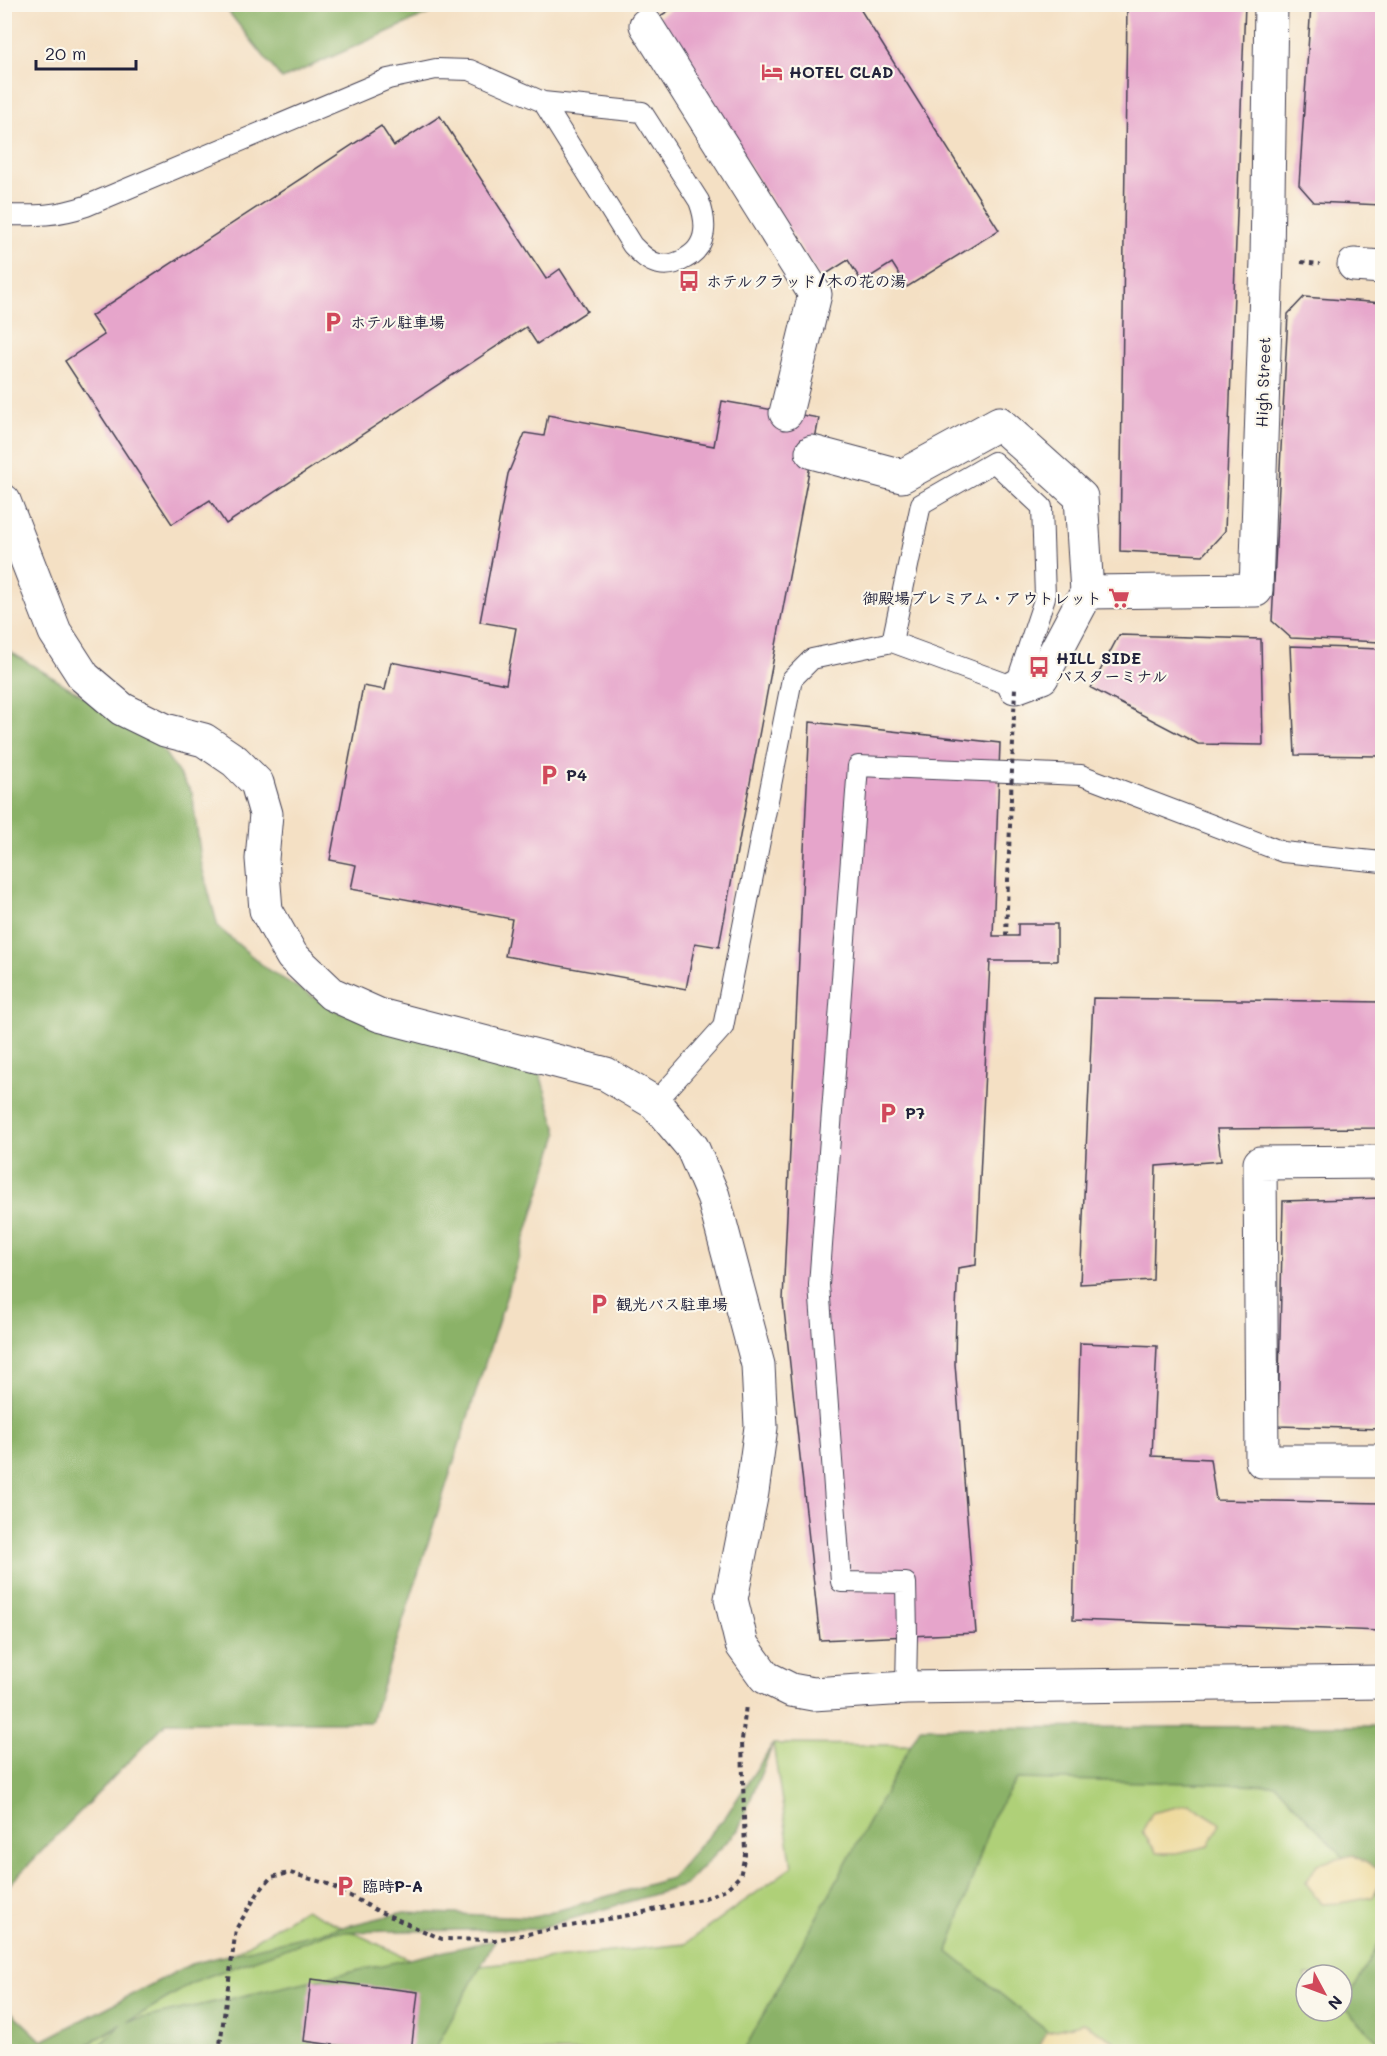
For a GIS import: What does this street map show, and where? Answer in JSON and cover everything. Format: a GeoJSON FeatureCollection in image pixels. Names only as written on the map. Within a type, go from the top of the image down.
{"type":"FeatureCollection","features":[{"type":"Feature","properties":{"kind":"street","name":"High Street"},"geometry":{"type":"LineString","coordinates":[[1087,592],[1256,590],[1267,260],[1271,4]]}},
{"type":"Feature","properties":{"kind":"street"},"geometry":{"type":"LineString","coordinates":[[646,24],[815,294],[786,413]]}},
{"type":"Feature","properties":{"kind":"street"},"geometry":{"type":"LineString","coordinates":[[812,452],[902,476],[999,423],[1081,497],[1087,592],[1042,677],[1015,687]]}},
{"type":"Feature","properties":{"kind":"street"},"geometry":{"type":"LineString","coordinates":[[4,501],[55,632],[84,677],[122,709],[165,730],[204,740],[235,760],[257,783],[266,814],[262,859],[266,910],[292,956],[316,979],[332,994],[379,1015],[606,1074],[655,1103],[692,1147],[713,1196],[758,1365],[761,1427],[753,1492],[731,1599],[742,1645],[765,1677],[791,1690],[813,1694],[906,1688],[1383,1682]]}},
{"type":"Feature","properties":{"kind":"street"},"geometry":{"type":"LineString","coordinates":[[1383,1162],[1260,1163],[1263,1461],[1383,1461]]}},
{"type":"Feature","properties":{"kind":"lane"},"geometry":{"type":"LineString","coordinates":[[4,215],[51,215],[86,206],[388,79],[436,69],[470,70],[543,102],[642,112],[699,201],[704,215],[704,235],[696,252],[676,264],[659,264],[644,257],[632,245],[543,102]]}},
{"type":"Feature","properties":{"kind":"lane"},"geometry":{"type":"LineString","coordinates":[[655,1103],[723,1027],[792,679],[812,659],[892,642],[1015,687],[1045,597],[1042,507],[994,462],[921,504],[892,642]]}},
{"type":"Feature","properties":{"kind":"lane"},"geometry":{"type":"LineString","coordinates":[[906,1688],[908,1636],[906,1583],[841,1582],[819,1285],[858,766],[1081,775],[1283,852],[1383,862]]}},
{"type":"Feature","properties":{"kind":"path"},"geometry":{"type":"LineString","coordinates":[[1267,260],[1368,266]]}},
{"type":"Feature","properties":{"kind":"path"},"geometry":{"type":"LineString","coordinates":[[1006,936],[1015,687]]}},
{"type":"Feature","properties":{"kind":"path"},"geometry":{"type":"LineString","coordinates":[[219,2052],[236,1929],[258,1893],[271,1877],[290,1873],[328,1884],[378,1911],[442,1939],[495,1940],[635,1914],[705,1898],[726,1889],[740,1876],[745,1856],[742,1740],[746,1705],[765,1677]]}},
{"type":"Feature","properties":{"kind":"green space"},"geometry":{"type":"Polygon","coordinates":[[[223,5],[448,5],[282,79],[223,5]]]}},
{"type":"Feature","properties":{"kind":"green space"},"geometry":{"type":"Polygon","coordinates":[[[4,645],[7,650],[156,740],[192,793],[202,867],[218,927],[268,970],[339,1012],[538,1067],[558,1134],[371,1722],[167,1722],[5,1889],[4,645]]]}},
{"type":"Feature","properties":{"kind":"green space"},"geometry":{"type":"Polygon","coordinates":[[[1382,1726],[1382,1898],[1276,1785],[1017,1779],[993,1816],[948,1952],[1072,2051],[743,2052],[920,1728],[1382,1726]]]}},
{"type":"Feature","properties":{"kind":"green space"},"geometry":{"type":"Polygon","coordinates":[[[773,1744],[1382,1749],[1382,2051],[76,2052],[305,1909],[434,1971],[685,1944],[792,1867],[773,1744]]]}},
{"type":"Feature","properties":{"kind":"green space"},"geometry":{"type":"Polygon","coordinates":[[[773,1744],[738,1830],[685,1885],[537,1929],[332,1932],[198,1980],[129,2021],[495,1940],[434,2051],[93,2051],[122,2024],[77,2051],[5,2051],[4,2005],[42,2041],[191,1964],[404,1912],[535,1917],[671,1878],[726,1816],[773,1744]]]}},
{"type":"Feature","properties":{"kind":"green space"},"geometry":{"type":"Polygon","coordinates":[[[1382,1937],[1382,2045],[1354,2017],[1354,1989],[1382,1937]]]}},
{"type":"Feature","properties":{"kind":"sand"},"geometry":{"type":"Polygon","coordinates":[[[1189,1804],[1220,1823],[1209,1846],[1176,1853],[1157,1853],[1142,1832],[1152,1813],[1189,1804]]]}},
{"type":"Feature","properties":{"kind":"sand"},"geometry":{"type":"Polygon","coordinates":[[[1353,1855],[1382,1872],[1373,1897],[1321,1904],[1306,1883],[1317,1864],[1353,1855]]]}},
{"type":"Feature","properties":{"kind":"sand"},"geometry":{"type":"Polygon","coordinates":[[[1084,2023],[1114,2041],[1109,2051],[1036,2051],[1047,2032],[1084,2023]]]}},
{"type":"Feature","properties":{"kind":"building"},"geometry":{"type":"Polygon","coordinates":[[[679,4],[857,4],[999,230],[907,287],[892,263],[862,282],[848,260],[820,278],[657,18],[679,4]]]}},
{"type":"Feature","properties":{"kind":"building"},"geometry":{"type":"Polygon","coordinates":[[[1127,4],[1245,4],[1225,531],[1203,555],[1120,551],[1127,4]]]}},
{"type":"Feature","properties":{"kind":"building"},"geometry":{"type":"Polygon","coordinates":[[[1311,4],[1382,4],[1382,205],[1314,202],[1299,185],[1311,4]]]}},
{"type":"Feature","properties":{"kind":"building","name":"ホテル駐車場"},"geometry":{"type":"Polygon","coordinates":[[[440,116],[546,279],[560,269],[587,311],[537,344],[526,327],[226,524],[210,500],[172,524],[65,361],[104,335],[91,316],[381,126],[394,146],[440,116]]]}},
{"type":"Feature","properties":{"kind":"building"},"geometry":{"type":"Polygon","coordinates":[[[1304,297],[1382,303],[1381,642],[1291,638],[1272,621],[1288,314],[1304,297]]]}},
{"type":"Feature","properties":{"kind":"building","name":"P4"},"geometry":{"type":"Polygon","coordinates":[[[722,401],[819,418],[719,947],[695,943],[686,989],[505,956],[512,919],[351,889],[356,865],[330,860],[363,686],[385,690],[391,662],[506,684],[516,628],[480,622],[508,474],[525,433],[544,436],[548,415],[714,446],[722,401]]]}},
{"type":"Feature","properties":{"kind":"building"},"geometry":{"type":"Polygon","coordinates":[[[1119,635],[1261,639],[1263,745],[1198,744],[1091,688],[1119,635]]]}},
{"type":"Feature","properties":{"kind":"building"},"geometry":{"type":"Polygon","coordinates":[[[1290,646],[1382,649],[1382,756],[1295,755],[1290,646]]]}},
{"type":"Feature","properties":{"kind":"building","name":"P7"},"geometry":{"type":"Polygon","coordinates":[[[810,722],[1000,743],[993,936],[1018,936],[1018,924],[1057,924],[1057,961],[990,961],[976,1265],[958,1268],[956,1308],[955,1364],[976,1633],[820,1640],[783,1300],[810,722]]]}},
{"type":"Feature","properties":{"kind":"building"},"geometry":{"type":"Polygon","coordinates":[[[1093,998],[1382,1002],[1382,1128],[1217,1129],[1221,1161],[1156,1166],[1153,1280],[1080,1284],[1093,998]]]}},
{"type":"Feature","properties":{"kind":"building"},"geometry":{"type":"Polygon","coordinates":[[[1382,1198],[1382,1429],[1278,1426],[1283,1201],[1382,1198]]]}},
{"type":"Feature","properties":{"kind":"building"},"geometry":{"type":"Polygon","coordinates":[[[1080,1343],[1157,1346],[1152,1456],[1210,1459],[1216,1500],[1382,1503],[1382,1631],[1073,1620],[1080,1343]]]}},
{"type":"Feature","properties":{"kind":"building"},"geometry":{"type":"Polygon","coordinates":[[[311,1979],[418,1992],[411,2052],[386,2052],[304,2041],[311,1979]]]}},
{"type":"Feature","properties":{"kind":"place","name":"HOTEL CLAD"},"geometry":{"type":"Point","coordinates":[772,72]}},
{"type":"Feature","properties":{"kind":"place","name":"ホテルクラッド/木の花の湯"},"geometry":{"type":"Point","coordinates":[689,281]}},
{"type":"Feature","properties":{"kind":"place","name":"ホテル駐車場"},"geometry":{"type":"Point","coordinates":[333,322]}},
{"type":"Feature","properties":{"kind":"place","name":"御殿場プレミアム・アウトレット"},"geometry":{"type":"Point","coordinates":[1119,598]}},
{"type":"Feature","properties":{"kind":"place","name":"HILL SIDE バスターミナル"},"geometry":{"type":"Point","coordinates":[1039,667]}},
{"type":"Feature","properties":{"kind":"place","name":"P4"},"geometry":{"type":"Point","coordinates":[549,775]}},
{"type":"Feature","properties":{"kind":"place","name":"P7"},"geometry":{"type":"Point","coordinates":[888,1113]}},
{"type":"Feature","properties":{"kind":"place","name":"観光バス駐車場"},"geometry":{"type":"Point","coordinates":[599,1304]}},
{"type":"Feature","properties":{"kind":"place","name":"臨時P-A"},"geometry":{"type":"Point","coordinates":[345,1886]}}]}
